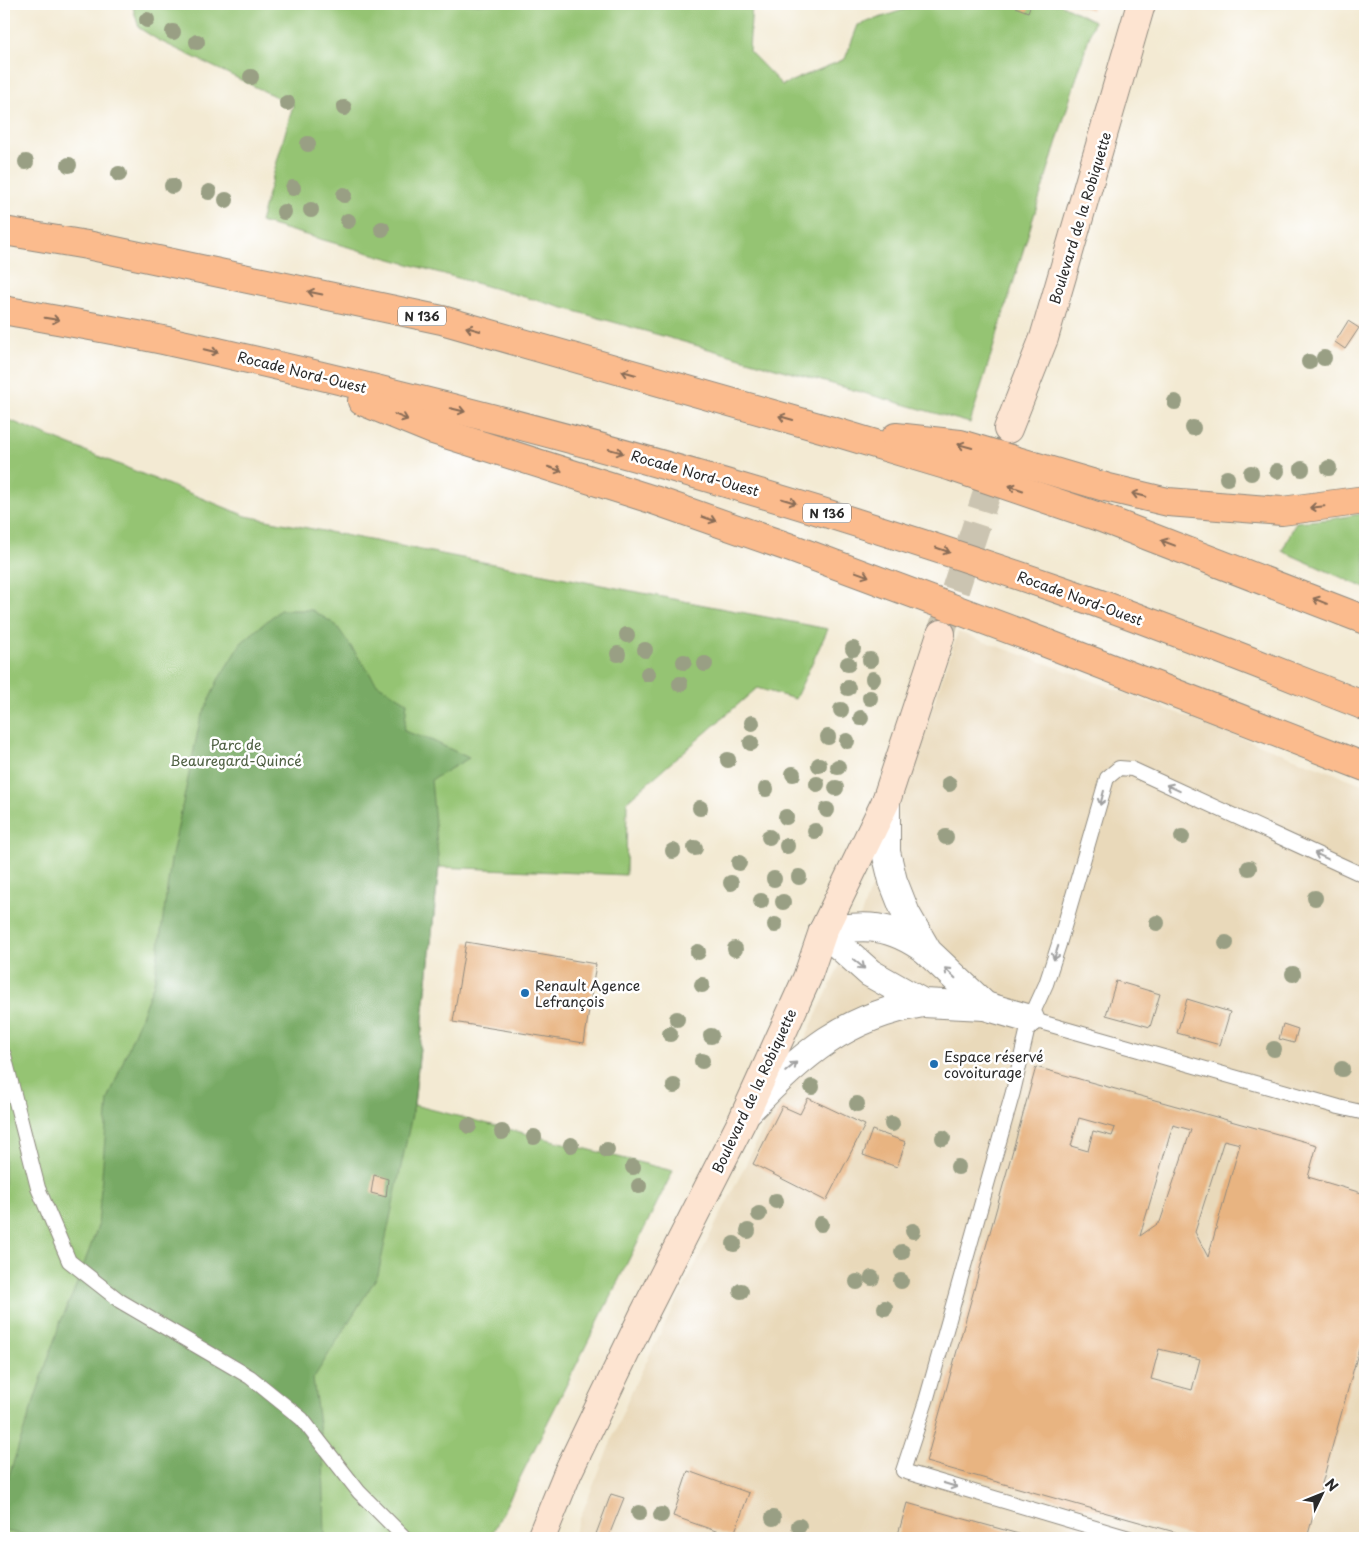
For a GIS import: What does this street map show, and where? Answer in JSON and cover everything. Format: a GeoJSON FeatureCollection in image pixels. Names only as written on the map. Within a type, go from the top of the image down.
{"type":"FeatureCollection","features":[{"type":"Feature","properties":{"kind":"highway","name":"N 136"},"geometry":{"type":"LineString","coordinates":[[4,231],[87,244],[442,320],[832,431],[952,467],[1099,517],[1365,620]]}},
{"type":"Feature","properties":{"kind":"highway","name":"Rocade Nord-Ouest"},"geometry":{"type":"LineString","coordinates":[[4,310],[168,341],[275,365],[564,436],[686,470],[811,508],[1062,590],[1365,706]]}},
{"type":"Feature","properties":{"kind":"highway"},"geometry":{"type":"LineString","coordinates":[[275,365],[433,430],[654,500],[808,554],[1038,640],[1365,767]]}},
{"type":"Feature","properties":{"kind":"highway"},"geometry":{"type":"LineString","coordinates":[[832,431],[960,444],[1105,487],[1168,502],[1282,511],[1365,500]]}},
{"type":"Feature","properties":{"kind":"main road","name":"Boulevard de la Robiquette"},"geometry":{"type":"LineString","coordinates":[[1008,429],[1044,338],[1142,4]]}},
{"type":"Feature","properties":{"kind":"main road","name":"Boulevard de la Robiquette"},"geometry":{"type":"LineString","coordinates":[[541,1538],[568,1472],[745,1114],[807,978],[824,931],[886,801],[941,634]]}},
{"type":"Feature","properties":{"kind":"street"},"geometry":{"type":"LineString","coordinates":[[886,801],[886,852],[893,881],[906,914],[928,952]]}},
{"type":"Feature","properties":{"kind":"street"},"geometry":{"type":"LineString","coordinates":[[824,931],[858,926],[883,929],[904,935],[928,952],[986,1006]]}},
{"type":"Feature","properties":{"kind":"street"},"geometry":{"type":"LineString","coordinates":[[824,931],[870,973],[923,1003]]}},
{"type":"Feature","properties":{"kind":"street"},"geometry":{"type":"LineString","coordinates":[[745,1114],[788,1069],[816,1047],[848,1027],[897,1008],[923,1003],[986,1006],[1030,1019]]}},
{"type":"Feature","properties":{"kind":"lane"},"geometry":{"type":"LineString","coordinates":[[1129,1538],[903,1471],[926,1401],[1013,1092],[1030,1019],[1046,984],[1059,944],[1107,778],[1119,768],[1132,769],[1365,876]]}},
{"type":"Feature","properties":{"kind":"lane"},"geometry":{"type":"LineString","coordinates":[[1030,1019],[1339,1108],[1360,1112],[1365,1110]]}},
{"type":"Feature","properties":{"kind":"lane"},"geometry":{"type":"LineString","coordinates":[[4,1055],[38,1188],[69,1261],[120,1301],[250,1377],[302,1419],[359,1492],[404,1538]]}},
{"type":"Feature","properties":{"kind":"shaded area"},"geometry":{"type":"Polygon","coordinates":[[[958,632],[1070,672],[1365,785],[1365,1538],[572,1538],[632,1390],[748,1160],[851,941],[878,869],[958,632]]]}},
{"type":"Feature","properties":{"kind":"green space"},"geometry":{"type":"Polygon","coordinates":[[[132,4],[752,4],[749,51],[782,85],[845,59],[858,25],[921,4],[1060,4],[1094,21],[970,423],[260,222],[293,105],[158,40],[139,28],[132,4]]]}},
{"type":"Feature","properties":{"kind":"green space","name":"Parc de Beauregard-Quincé"},"geometry":{"type":"Polygon","coordinates":[[[4,418],[246,516],[828,629],[795,699],[757,688],[627,801],[626,875],[439,867],[414,1105],[673,1171],[490,1538],[4,1538],[4,418]]]}},
{"type":"Feature","properties":{"kind":"green space"},"geometry":{"type":"Polygon","coordinates":[[[1365,513],[1365,588],[1282,551],[1296,522],[1332,519],[1365,513]]]}},
{"type":"Feature","properties":{"kind":"green space"},"geometry":{"type":"Polygon","coordinates":[[[280,610],[312,610],[336,625],[377,684],[407,702],[404,731],[433,741],[469,758],[431,780],[439,867],[414,1105],[378,1275],[313,1379],[323,1455],[325,1538],[40,1538],[4,1531],[4,1490],[60,1323],[98,1226],[108,1100],[154,983],[171,860],[200,721],[218,680],[241,643],[280,610]]]}},
{"type":"Feature","properties":{"kind":"building"},"geometry":{"type":"Polygon","coordinates":[[[1016,4],[1031,4],[1028,12],[1015,7],[1016,4]]]}},
{"type":"Feature","properties":{"kind":"building"},"geometry":{"type":"Polygon","coordinates":[[[1073,4],[1093,4],[1092,10],[1073,4]]]}},
{"type":"Feature","properties":{"kind":"building"},"geometry":{"type":"Polygon","coordinates":[[[1348,321],[1359,328],[1345,349],[1335,342],[1348,321]]]}},
{"type":"Feature","properties":{"kind":"building","name":"Renault Agence Lefrançois"},"geometry":{"type":"Polygon","coordinates":[[[466,942],[596,964],[584,1043],[453,1022],[466,942]]]}},
{"type":"Feature","properties":{"kind":"building"},"geometry":{"type":"Polygon","coordinates":[[[1116,981],[1160,994],[1150,1027],[1106,1015],[1116,981]]]}},
{"type":"Feature","properties":{"kind":"building"},"geometry":{"type":"Polygon","coordinates":[[[1187,999],[1230,1012],[1220,1045],[1177,1033],[1187,999]]]}},
{"type":"Feature","properties":{"kind":"building"},"geometry":{"type":"Polygon","coordinates":[[[1283,1024],[1298,1029],[1294,1043],[1279,1039],[1283,1024]]]}},
{"type":"Feature","properties":{"kind":"building"},"geometry":{"type":"Polygon","coordinates":[[[1036,1067],[1317,1145],[1308,1177],[1365,1194],[1365,1336],[1363,1335],[1307,1538],[1196,1538],[926,1462],[1036,1067]],[[1079,1118],[1071,1146],[1088,1151],[1093,1131],[1112,1136],[1115,1128],[1079,1118]],[[1173,1125],[1140,1236],[1160,1222],[1191,1130],[1173,1125]],[[1224,1140],[1195,1232],[1208,1257],[1240,1144],[1224,1140]],[[1159,1349],[1151,1379],[1192,1390],[1200,1359],[1159,1349]]]}},
{"type":"Feature","properties":{"kind":"building"},"geometry":{"type":"Polygon","coordinates":[[[808,1098],[865,1125],[826,1201],[753,1164],[782,1106],[800,1114],[808,1098]]]}},
{"type":"Feature","properties":{"kind":"building"},"geometry":{"type":"Polygon","coordinates":[[[872,1130],[906,1142],[897,1167],[863,1155],[872,1130]]]}},
{"type":"Feature","properties":{"kind":"building"},"geometry":{"type":"Polygon","coordinates":[[[374,1175],[388,1179],[386,1197],[371,1193],[374,1175]]]}},
{"type":"Feature","properties":{"kind":"building"},"geometry":{"type":"Polygon","coordinates":[[[688,1471],[749,1493],[733,1537],[673,1516],[688,1471]]]}},
{"type":"Feature","properties":{"kind":"building"},"geometry":{"type":"Polygon","coordinates":[[[611,1494],[624,1498],[608,1538],[606,1538],[596,1534],[611,1494]]]}},
{"type":"Feature","properties":{"kind":"building"},"geometry":{"type":"Polygon","coordinates":[[[907,1503],[1033,1538],[897,1538],[907,1503]]]}},
{"type":"Feature","properties":{"kind":"tunnel"},"geometry":{"type":"LineString","coordinates":[[942,630],[998,459]]}},
{"type":"Feature","properties":{"kind":"place","name":"Renault Agence Lefrançois"},"geometry":{"type":"Point","coordinates":[525,993]}},
{"type":"Feature","properties":{"kind":"place","name":"Espace réservé covoiturage"},"geometry":{"type":"Point","coordinates":[934,1064]}}]}
